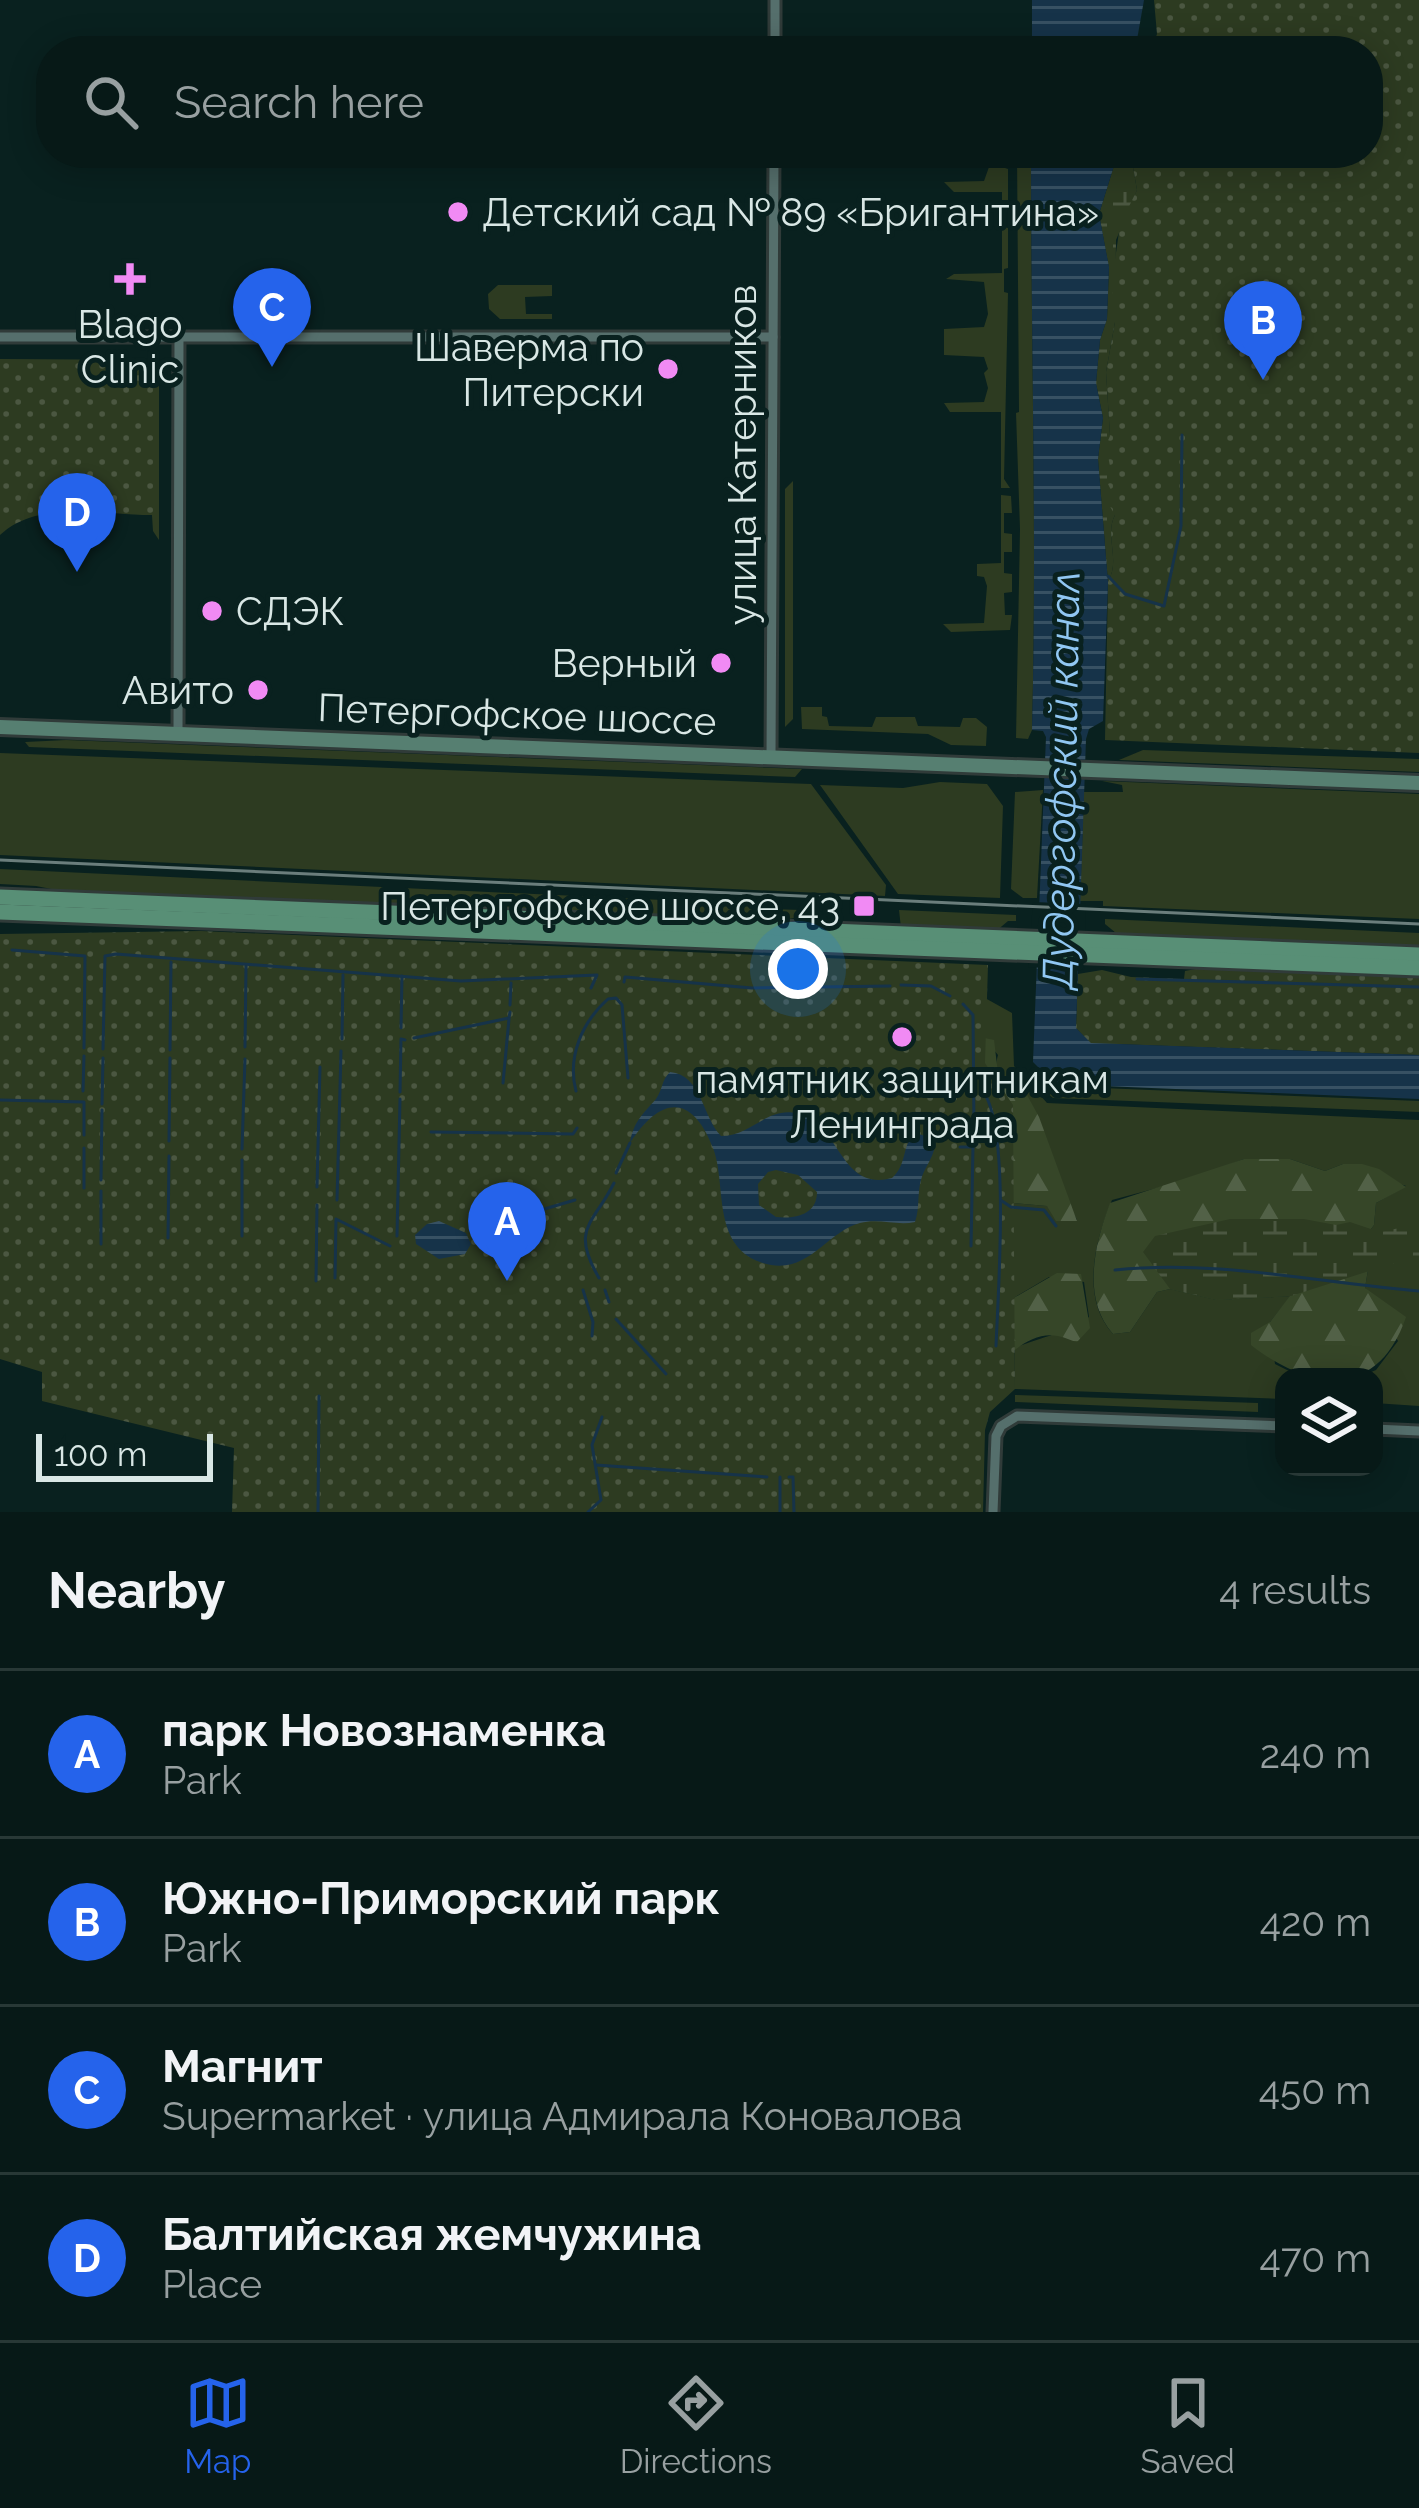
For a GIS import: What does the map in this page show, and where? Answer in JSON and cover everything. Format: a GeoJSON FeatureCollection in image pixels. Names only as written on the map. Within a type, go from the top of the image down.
{"type":"FeatureCollection","features":[{"type":"Feature","properties":{"kind":"main road"},"geometry":{"type":"LineString","coordinates":[[0,897],[1419,968]]}},
{"type":"Feature","properties":{"kind":"main road"},"geometry":{"type":"LineString","coordinates":[[0,912],[1020,946]]}},
{"type":"Feature","properties":{"kind":"main road"},"geometry":{"type":"LineString","coordinates":[[1093,949],[1419,955]]}},
{"type":"Feature","properties":{"kind":"street"},"geometry":{"type":"LineString","coordinates":[[775,0],[775,36]]}},
{"type":"Feature","properties":{"kind":"street","name":"улица Катерников"},"geometry":{"type":"LineString","coordinates":[[770,757],[774,168]]}},
{"type":"Feature","properties":{"kind":"street"},"geometry":{"type":"LineString","coordinates":[[0,338],[773,337]]}},
{"type":"Feature","properties":{"kind":"street"},"geometry":{"type":"LineString","coordinates":[[178,734],[179,338]]}},
{"type":"Feature","properties":{"kind":"street","name":"Петергофское шоссе"},"geometry":{"type":"LineString","coordinates":[[0,727],[1419,783]]}},
{"type":"Feature","properties":{"kind":"street"},"geometry":{"type":"LineString","coordinates":[[993,1512],[996,1436],[1007,1421],[1031,1414],[1275,1426]]}},
{"type":"Feature","properties":{"kind":"street"},"geometry":{"type":"LineString","coordinates":[[1383,1430],[1419,1432]]}},
{"type":"Feature","properties":{"kind":"green space"},"geometry":{"type":"Polygon","coordinates":[[[1154,0],[1419,0],[1419,753],[1105,740],[1108,582],[1115,515],[1108,503],[1112,477],[1106,445],[1110,436],[1106,372],[1115,322],[1112,281],[1120,225],[1137,190],[1133,168],[1383,168],[1383,36],[1157,34],[1154,0]]]}},
{"type":"Feature","properties":{"kind":"green space"},"geometry":{"type":"Polygon","coordinates":[[[989,168],[1008,169],[1004,479],[1010,488],[1001,488],[1001,412],[950,412],[944,403],[984,402],[988,388],[984,357],[944,355],[944,329],[984,327],[988,314],[984,282],[946,279],[954,274],[1002,273],[1002,192],[954,192],[944,182],[984,181],[989,168]]]}},
{"type":"Feature","properties":{"kind":"green space"},"geometry":{"type":"Polygon","coordinates":[[[1017,168],[1031,168],[1034,586],[1032,730],[1028,739],[1016,738],[1017,168]]]}},
{"type":"Feature","properties":{"kind":"green space"},"geometry":{"type":"Polygon","coordinates":[[[1113,168],[1133,168],[1137,190],[1116,240],[1115,322],[1106,372],[1115,515],[1108,582],[1098,459],[1103,418],[1096,383],[1107,319],[1109,268],[1099,214],[1113,168]]]}},
{"type":"Feature","properties":{"kind":"green space"},"geometry":{"type":"Polygon","coordinates":[[[498,285],[552,285],[552,296],[525,297],[526,314],[552,314],[552,319],[500,319],[489,309],[488,294],[498,285]]]}},
{"type":"Feature","properties":{"kind":"green space"},"geometry":{"type":"Polygon","coordinates":[[[0,359],[159,360],[159,540],[152,515],[93,512],[33,517],[0,535],[0,359]]]}},
{"type":"Feature","properties":{"kind":"green space"},"geometry":{"type":"Polygon","coordinates":[[[793,481],[793,719],[785,727],[785,489],[793,481]]]}},
{"type":"Feature","properties":{"kind":"green space"},"geometry":{"type":"Polygon","coordinates":[[[1001,495],[1011,496],[1012,513],[1004,513],[1004,533],[1012,534],[1012,552],[1004,552],[1004,573],[1012,574],[1012,592],[1004,593],[1005,615],[1012,615],[1010,630],[951,632],[943,624],[984,623],[987,586],[984,577],[977,576],[977,564],[1001,563],[1001,495]]]}},
{"type":"Feature","properties":{"kind":"green space"},"geometry":{"type":"Polygon","coordinates":[[[801,707],[822,707],[829,726],[872,727],[876,717],[915,717],[918,726],[960,727],[963,718],[976,718],[987,727],[986,746],[951,745],[928,734],[802,729],[801,707]]]}},
{"type":"Feature","properties":{"kind":"green space"},"geometry":{"type":"Polygon","coordinates":[[[25,742],[802,769],[795,777],[29,747],[25,742]]]}},
{"type":"Feature","properties":{"kind":"green space"},"geometry":{"type":"Polygon","coordinates":[[[1143,750],[1419,759],[1419,772],[1119,760],[1143,750]]]}},
{"type":"Feature","properties":{"kind":"green space"},"geometry":{"type":"Polygon","coordinates":[[[0,753],[811,784],[886,885],[885,896],[0,855],[0,753]]]}},
{"type":"Feature","properties":{"kind":"green space"},"geometry":{"type":"Polygon","coordinates":[[[1102,781],[1419,794],[1419,919],[1103,906],[1103,901],[1080,901],[1084,792],[1123,792],[1122,785],[1102,781]]]}},
{"type":"Feature","properties":{"kind":"green space"},"geometry":{"type":"Polygon","coordinates":[[[940,782],[987,784],[1003,806],[1000,898],[898,894],[820,785],[903,788],[940,782]]]}},
{"type":"Feature","properties":{"kind":"green space"},"geometry":{"type":"Polygon","coordinates":[[[1043,790],[1037,898],[1023,898],[1011,889],[1015,792],[1043,790]]]}},
{"type":"Feature","properties":{"kind":"green space"},"geometry":{"type":"Polygon","coordinates":[[[0,869],[769,905],[770,909],[801,910],[801,917],[768,922],[82,895],[0,884],[0,869]]]}},
{"type":"Feature","properties":{"kind":"green space"},"geometry":{"type":"Polygon","coordinates":[[[899,910],[1016,915],[1016,921],[1008,921],[995,932],[901,928],[899,910]]]}},
{"type":"Feature","properties":{"kind":"green space"},"geometry":{"type":"Polygon","coordinates":[[[1105,919],[1419,933],[1419,949],[1122,938],[1105,919]]]}},
{"type":"Feature","properties":{"kind":"green space"},"geometry":{"type":"Polygon","coordinates":[[[201,931],[988,965],[985,1063],[1013,1105],[1015,1389],[990,1412],[985,1430],[983,1512],[232,1512],[234,1448],[42,1401],[42,1372],[0,1359],[0,934],[201,931]]]}},
{"type":"Feature","properties":{"kind":"green space"},"geometry":{"type":"Polygon","coordinates":[[[1212,966],[1419,974],[1419,1055],[1090,1043],[1076,1028],[1078,974],[1102,970],[1131,977],[1184,979],[1185,971],[1212,966]]]}},
{"type":"Feature","properties":{"kind":"green space"},"geometry":{"type":"Polygon","coordinates":[[[985,998],[1012,1013],[1014,1066],[1047,1103],[1419,1120],[1419,1406],[1383,1404],[1383,1368],[1378,1368],[1398,1341],[1365,1288],[1371,1251],[1365,1237],[1374,1225],[1376,1203],[1406,1186],[1343,1164],[1325,1171],[1290,1159],[1244,1159],[1112,1200],[1094,1268],[1097,1304],[1113,1334],[1130,1332],[1157,1292],[1170,1289],[1217,1300],[1291,1296],[1270,1322],[1275,1364],[1283,1368],[1275,1368],[1275,1399],[1015,1389],[1015,1348],[1089,1317],[1084,1282],[1049,1277],[1012,1299],[997,1195],[1014,1203],[1047,1206],[1077,1220],[1008,1088],[998,1078],[998,1055],[984,1038],[985,998]]]}},
{"type":"Feature","properties":{"kind":"green space"},"geometry":{"type":"Polygon","coordinates":[[[984,1038],[994,1040],[999,1082],[1008,1088],[1022,1086],[1039,1117],[1077,1221],[1056,1221],[1047,1206],[1014,1203],[1005,1197],[1012,1299],[1057,1273],[1081,1274],[1090,1328],[1077,1342],[1049,1335],[1031,1340],[995,1368],[984,1038]]]}},
{"type":"Feature","properties":{"kind":"green space"},"geometry":{"type":"Polygon","coordinates":[[[1042,1076],[1053,1086],[1419,1101],[1419,1112],[1053,1098],[1035,1083],[1042,1076]]]}},
{"type":"Feature","properties":{"kind":"green space"},"geometry":{"type":"Polygon","coordinates":[[[1244,1159],[1290,1159],[1325,1171],[1343,1164],[1379,1169],[1406,1187],[1376,1203],[1374,1225],[1365,1237],[1371,1251],[1365,1288],[1406,1317],[1394,1344],[1370,1368],[1288,1368],[1251,1345],[1251,1333],[1270,1322],[1290,1296],[1217,1300],[1170,1289],[1157,1292],[1130,1332],[1113,1334],[1103,1320],[1094,1287],[1100,1235],[1110,1203],[1244,1159]]]}},
{"type":"Feature","properties":{"kind":"green space"},"geometry":{"type":"Polygon","coordinates":[[[1230,1219],[1350,1222],[1380,1232],[1419,1224],[1419,1259],[1291,1296],[1217,1300],[1170,1289],[1143,1252],[1155,1236],[1230,1219]]]}},
{"type":"Feature","properties":{"kind":"green space"},"geometry":{"type":"Polygon","coordinates":[[[1015,1395],[1258,1403],[1258,1412],[1015,1402],[1015,1395]]]}},
{"type":"Feature","properties":{"kind":"water"},"geometry":{"type":"Polygon","coordinates":[[[1032,0],[1144,0],[1138,36],[1032,36],[1032,0]]]}},
{"type":"Feature","properties":{"kind":"water","name":"Дудергофский канал"},"geometry":{"type":"Polygon","coordinates":[[[1031,168],[1113,168],[1099,214],[1109,267],[1107,319],[1096,383],[1103,418],[1098,459],[1108,582],[1103,721],[1089,729],[1086,739],[1076,1028],[1091,1043],[1419,1055],[1419,1099],[1055,1084],[1033,1062],[1046,737],[1043,731],[1032,730],[1031,168]]]}},
{"type":"Feature","properties":{"kind":"water"},"geometry":{"type":"Polygon","coordinates":[[[667,1075],[689,1080],[721,1136],[778,1114],[799,1114],[824,1131],[851,1167],[875,1180],[892,1178],[914,1133],[932,1140],[934,1152],[921,1180],[915,1222],[860,1223],[791,1264],[776,1266],[744,1253],[727,1228],[713,1148],[695,1117],[674,1107],[663,1110],[630,1143],[636,1124],[667,1075]],[[768,1172],[758,1184],[759,1205],[776,1217],[809,1211],[817,1192],[798,1175],[768,1172]]]}},
{"type":"Feature","properties":{"kind":"water"},"geometry":{"type":"Polygon","coordinates":[[[439,1221],[466,1233],[471,1244],[465,1254],[439,1259],[416,1244],[415,1235],[439,1221]]]}},
{"type":"Feature","properties":{"kind":"pier"},"geometry":{"type":"Polygon","coordinates":[[[1033,902],[1086,904],[1084,970],[1028,967],[1033,902]]]}},
{"type":"Feature","properties":{"kind":"waterway","name":"Дудергофский канал"},"geometry":{"type":"LineString","coordinates":[[1108,576],[1125,594],[1164,606],[1181,526],[1182,435]]}},
{"type":"Feature","properties":{"kind":"waterway"},"geometry":{"type":"LineString","coordinates":[[12,950],[85,956],[84,1048]]}},
{"type":"Feature","properties":{"kind":"waterway"},"geometry":{"type":"LineString","coordinates":[[103,1049],[105,956],[116,954],[461,981],[597,975],[591,988]]}},
{"type":"Feature","properties":{"kind":"waterway"},"geometry":{"type":"LineString","coordinates":[[170,1050],[171,962]]}},
{"type":"Feature","properties":{"kind":"waterway"},"geometry":{"type":"LineString","coordinates":[[245,1047],[246,966]]}},
{"type":"Feature","properties":{"kind":"waterway"},"geometry":{"type":"LineString","coordinates":[[342,1039],[343,975]]}},
{"type":"Feature","properties":{"kind":"waterway"},"geometry":{"type":"LineString","coordinates":[[401,1028],[402,976]]}},
{"type":"Feature","properties":{"kind":"waterway"},"geometry":{"type":"LineString","coordinates":[[624,982],[625,977],[752,988],[890,986]]}},
{"type":"Feature","properties":{"kind":"waterway"},"geometry":{"type":"LineString","coordinates":[[1137,979],[1419,987]]}},
{"type":"Feature","properties":{"kind":"waterway"},"geometry":{"type":"LineString","coordinates":[[510,1005],[511,983]]}},
{"type":"Feature","properties":{"kind":"waterway"},"geometry":{"type":"LineString","coordinates":[[901,985],[931,986],[950,996]]}},
{"type":"Feature","properties":{"kind":"waterway"},"geometry":{"type":"LineString","coordinates":[[576,1091],[579,1041],[608,999],[616,998],[622,1005],[628,1078]]}},
{"type":"Feature","properties":{"kind":"waterway"},"geometry":{"type":"LineString","coordinates":[[963,1004],[973,1015],[974,1127]]}},
{"type":"Feature","properties":{"kind":"waterway"},"geometry":{"type":"LineString","coordinates":[[414,1038],[509,1018],[510,1012]]}},
{"type":"Feature","properties":{"kind":"waterway"},"geometry":{"type":"LineString","coordinates":[[503,1083],[509,1019]]}},
{"type":"Feature","properties":{"kind":"waterway"},"geometry":{"type":"LineString","coordinates":[[400,1092],[401,1039],[405,1040]]}},
{"type":"Feature","properties":{"kind":"waterway"},"geometry":{"type":"LineString","coordinates":[[337,1200],[341,1051]]}},
{"type":"Feature","properties":{"kind":"waterway"},"geometry":{"type":"LineString","coordinates":[[83,1091],[84,1056]]}},
{"type":"Feature","properties":{"kind":"waterway"},"geometry":{"type":"LineString","coordinates":[[102,1104],[103,1058]]}},
{"type":"Feature","properties":{"kind":"waterway"},"geometry":{"type":"LineString","coordinates":[[169,1141],[170,1058]]}},
{"type":"Feature","properties":{"kind":"waterway"},"geometry":{"type":"LineString","coordinates":[[242,1149],[245,1059]]}},
{"type":"Feature","properties":{"kind":"waterway"},"geometry":{"type":"LineString","coordinates":[[317,1187],[320,1067]]}},
{"type":"Feature","properties":{"kind":"waterway"},"geometry":{"type":"LineString","coordinates":[[984,1093],[992,1113],[1000,1176],[996,1346]]}},
{"type":"Feature","properties":{"kind":"waterway"},"geometry":{"type":"LineString","coordinates":[[397,1236],[400,1099]]}},
{"type":"Feature","properties":{"kind":"waterway"},"geometry":{"type":"LineString","coordinates":[[0,1100],[84,1102],[84,1135]]}},
{"type":"Feature","properties":{"kind":"waterway"},"geometry":{"type":"LineString","coordinates":[[101,1180],[102,1110]]}},
{"type":"Feature","properties":{"kind":"waterway"},"geometry":{"type":"LineString","coordinates":[[431,1132],[573,1134],[577,1128]]}},
{"type":"Feature","properties":{"kind":"waterway"},"geometry":{"type":"LineString","coordinates":[[960,1147],[973,1147],[973,1137]]}},
{"type":"Feature","properties":{"kind":"waterway"},"geometry":{"type":"LineString","coordinates":[[616,1173],[630,1143]]}},
{"type":"Feature","properties":{"kind":"waterway"},"geometry":{"type":"LineString","coordinates":[[971,1246],[973,1147]]}},
{"type":"Feature","properties":{"kind":"waterway"},"geometry":{"type":"LineString","coordinates":[[84,1148],[84,1188]]}},
{"type":"Feature","properties":{"kind":"waterway"},"geometry":{"type":"LineString","coordinates":[[168,1238],[169,1156]]}},
{"type":"Feature","properties":{"kind":"waterway"},"geometry":{"type":"LineString","coordinates":[[242,1160],[242,1236]]}},
{"type":"Feature","properties":{"kind":"waterway"},"geometry":{"type":"LineString","coordinates":[[599,1278],[585,1237],[614,1183]]}},
{"type":"Feature","properties":{"kind":"waterway"},"geometry":{"type":"LineString","coordinates":[[101,1191],[101,1244]]}},
{"type":"Feature","properties":{"kind":"waterway"},"geometry":{"type":"LineString","coordinates":[[541,1241],[524,1215],[575,1200]]}},
{"type":"Feature","properties":{"kind":"waterway"},"geometry":{"type":"LineString","coordinates":[[1002,1201],[1011,1207],[1044,1210],[1056,1226]]}},
{"type":"Feature","properties":{"kind":"waterway"},"geometry":{"type":"LineString","coordinates":[[316,1281],[317,1205]]}},
{"type":"Feature","properties":{"kind":"waterway"},"geometry":{"type":"LineString","coordinates":[[335,1278],[336,1219],[390,1246]]}},
{"type":"Feature","properties":{"kind":"waterway"},"geometry":{"type":"LineString","coordinates":[[1115,1270],[1229,1270],[1419,1291]]}},
{"type":"Feature","properties":{"kind":"waterway"},"geometry":{"type":"LineString","coordinates":[[583,1290],[593,1322],[592,1336]]}},
{"type":"Feature","properties":{"kind":"waterway"},"geometry":{"type":"LineString","coordinates":[[605,1290],[609,1302]]}},
{"type":"Feature","properties":{"kind":"waterway"},"geometry":{"type":"LineString","coordinates":[[616,1319],[666,1374]]}},
{"type":"Feature","properties":{"kind":"waterway"},"geometry":{"type":"LineString","coordinates":[[318,1512],[319,1396]]}},
{"type":"Feature","properties":{"kind":"waterway"},"geometry":{"type":"LineString","coordinates":[[588,1512],[601,1500],[592,1445],[602,1417]]}},
{"type":"Feature","properties":{"kind":"waterway"},"geometry":{"type":"LineString","coordinates":[[596,1465],[767,1477]]}},
{"type":"Feature","properties":{"kind":"waterway"},"geometry":{"type":"LineString","coordinates":[[780,1477],[780,1512]]}},
{"type":"Feature","properties":{"kind":"waterway"},"geometry":{"type":"LineString","coordinates":[[789,1477],[793,1477],[794,1512]]}},
{"type":"Feature","properties":{"kind":"tram line"},"geometry":{"type":"LineString","coordinates":[[0,860],[1419,924]]}},
{"type":"Feature","properties":{"kind":"place","name":"Детский сад № 89 «Бригантина»"},"geometry":{"type":"Point","coordinates":[458,212]}},
{"type":"Feature","properties":{"kind":"place","name":"Blago Clinic"},"geometry":{"type":"Point","coordinates":[130,279]}},
{"type":"Feature","properties":{"kind":"place","name":"Магнит"},"geometry":{"type":"Point","coordinates":[272,367]}},
{"type":"Feature","properties":{"kind":"place","name":"Шаверма по Питерски"},"geometry":{"type":"Point","coordinates":[668,369]}},
{"type":"Feature","properties":{"kind":"place","name":"Южно-Приморский парк"},"geometry":{"type":"Point","coordinates":[1263,380]}},
{"type":"Feature","properties":{"kind":"place","name":"Балтийская жемчужина"},"geometry":{"type":"Point","coordinates":[77,572]}},
{"type":"Feature","properties":{"kind":"place","name":"СДЭК"},"geometry":{"type":"Point","coordinates":[212,611]}},
{"type":"Feature","properties":{"kind":"place","name":"Верный"},"geometry":{"type":"Point","coordinates":[721,663]}},
{"type":"Feature","properties":{"kind":"place","name":"Авито"},"geometry":{"type":"Point","coordinates":[258,690]}},
{"type":"Feature","properties":{"kind":"place","name":"Петергофское шоссе, 43"},"geometry":{"type":"Point","coordinates":[864,906]}},
{"type":"Feature","properties":{"kind":"place","name":"памятник защитникам Ленинграда"},"geometry":{"type":"Point","coordinates":[902,1037]}},
{"type":"Feature","properties":{"kind":"place","name":"парк Новознаменка"},"geometry":{"type":"Point","coordinates":[507,1281]}}]}
